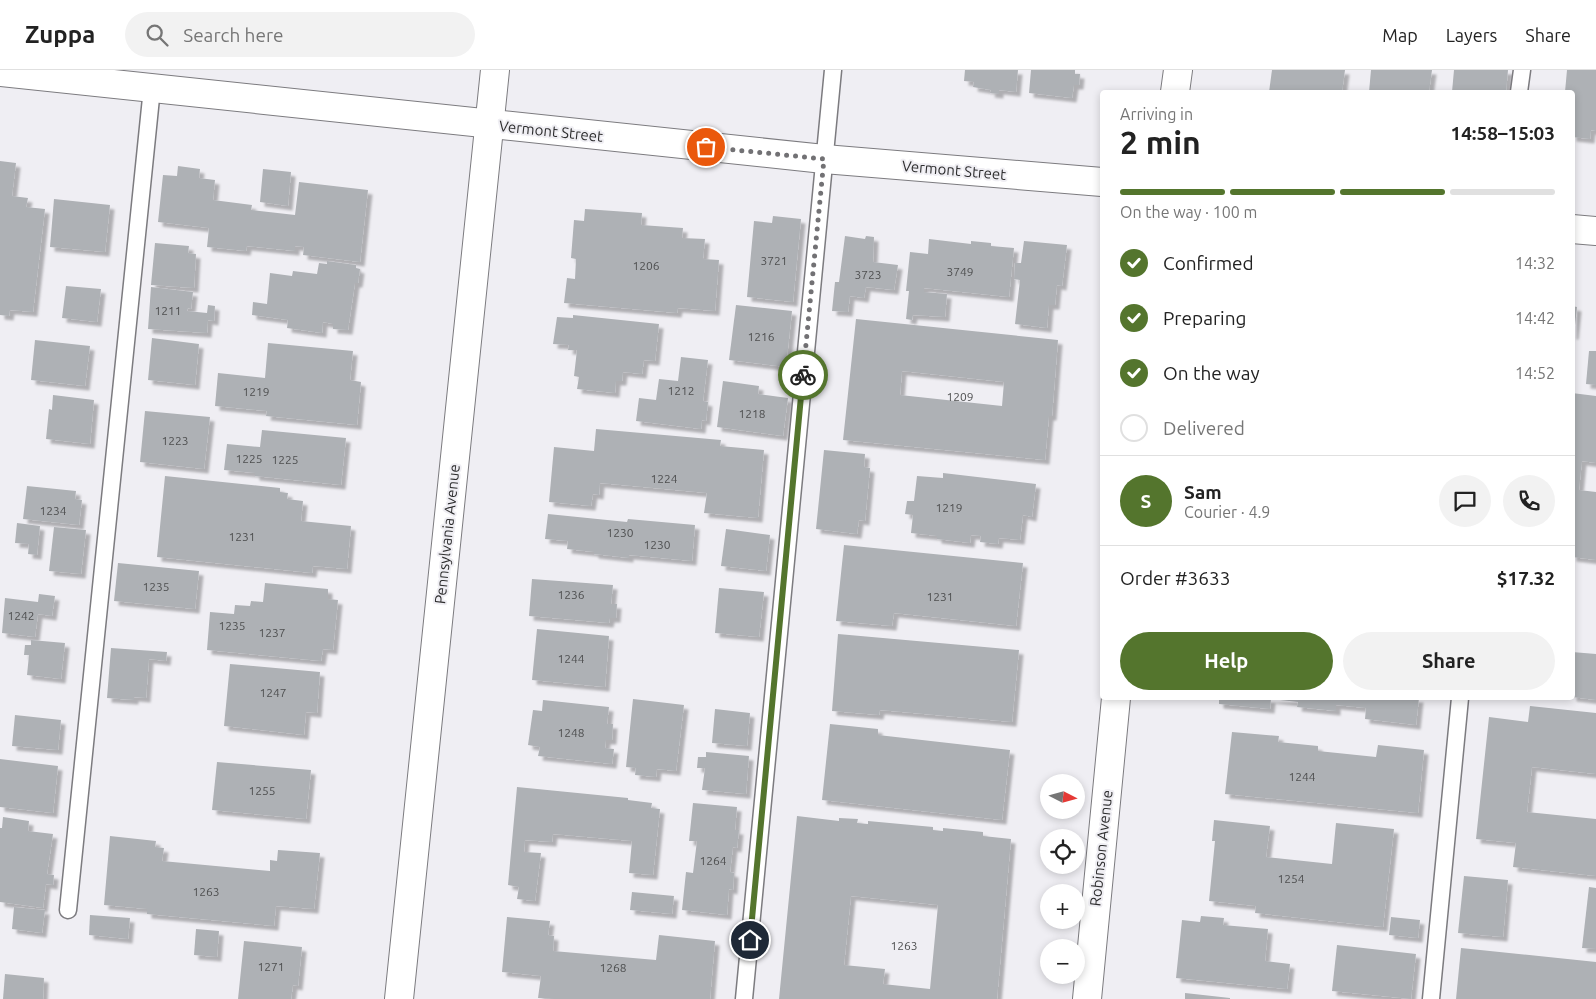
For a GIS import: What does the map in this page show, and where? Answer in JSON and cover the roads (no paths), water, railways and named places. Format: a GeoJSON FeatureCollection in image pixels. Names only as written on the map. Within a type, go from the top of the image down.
{"type":"FeatureCollection","features":[{"type":"Feature","properties":{"kind":"street","name":"Pennsylvania Avenue"},"geometry":{"type":"LineString","coordinates":[[400,999],[496,70]]}},
{"type":"Feature","properties":{"kind":"street"},"geometry":{"type":"LineString","coordinates":[[1175,90],[1178,70]]}},
{"type":"Feature","properties":{"kind":"street","name":"Vermont Street"},"geometry":{"type":"LineString","coordinates":[[0,72],[152,79],[489,124],[824,159],[1100,182]]}},
{"type":"Feature","properties":{"kind":"street"},"geometry":{"type":"LineString","coordinates":[[1575,229],[1596,231]]}},
{"type":"Feature","properties":{"kind":"street","name":"Robinson Avenue"},"geometry":{"type":"LineString","coordinates":[[1087,999],[1116,700]]}},
{"type":"Feature","properties":{"kind":"lane"},"geometry":{"type":"LineString","coordinates":[[744,999],[833,70]]}},
{"type":"Feature","properties":{"kind":"lane"},"geometry":{"type":"LineString","coordinates":[[1519,90],[1522,70]]}},
{"type":"Feature","properties":{"kind":"lane"},"geometry":{"type":"LineString","coordinates":[[68,910],[152,79]]}},
{"type":"Feature","properties":{"kind":"lane"},"geometry":{"type":"LineString","coordinates":[[1430,999],[1460,700]]}}]}
